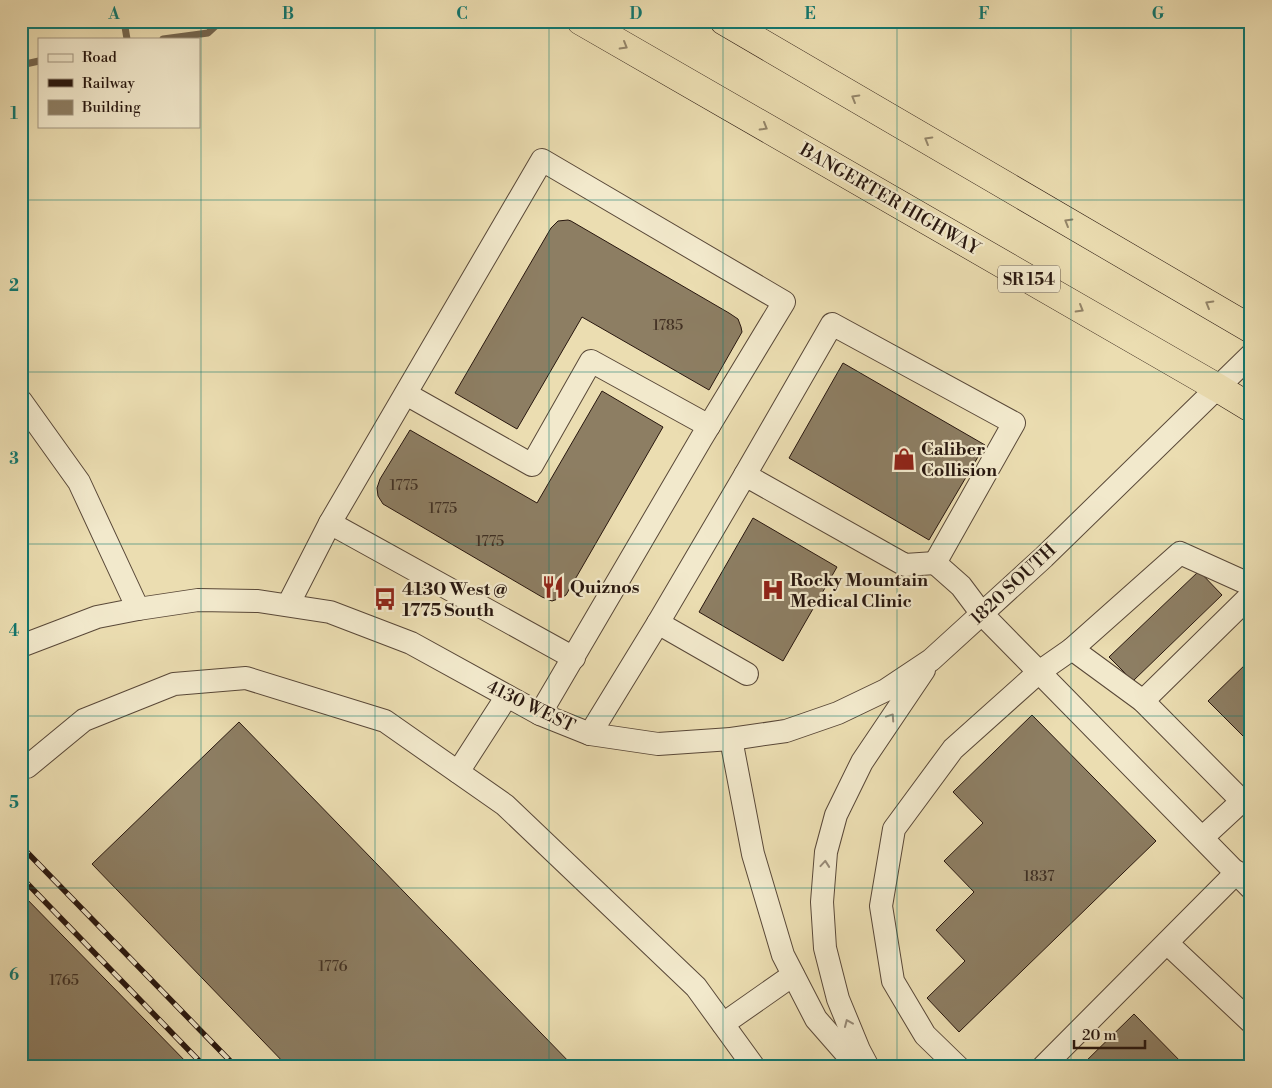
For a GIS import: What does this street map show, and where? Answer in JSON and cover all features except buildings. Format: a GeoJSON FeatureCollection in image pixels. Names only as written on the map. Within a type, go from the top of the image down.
{"type":"FeatureCollection","features":[{"type":"Feature","properties":{"kind":"highway","name":"BANGERTER HIGHWAY"},"geometry":{"type":"LineString","coordinates":[[581,21],[1251,408]]}},
{"type":"Feature","properties":{"kind":"highway"},"geometry":{"type":"LineString","coordinates":[[724,21],[1251,329]]}},
{"type":"Feature","properties":{"kind":"street"},"geometry":{"type":"LineString","coordinates":[[288,606],[330,523],[542,160],[784,302],[540,714]]}},
{"type":"Feature","properties":{"kind":"street"},"geometry":{"type":"LineString","coordinates":[[590,734],[658,623],[832,324],[1014,423],[935,563]]}},
{"type":"Feature","properties":{"kind":"street","name":"1820 SOUTH"},"geometry":{"type":"LineString","coordinates":[[730,739],[786,731],[838,713],[886,690],[931,660],[1044,557],[1251,355]]}},
{"type":"Feature","properties":{"kind":"street"},"geometry":{"type":"LineString","coordinates":[[406,394],[532,465],[591,361],[709,426]]}},
{"type":"Feature","properties":{"kind":"street"},"geometry":{"type":"LineString","coordinates":[[22,405],[79,482],[138,609]]}},
{"type":"Feature","properties":{"kind":"street"},"geometry":{"type":"LineString","coordinates":[[745,475],[905,565],[935,563],[961,586],[982,614],[1244,880],[1167,943],[1043,1067]]}},
{"type":"Feature","properties":{"kind":"street"},"geometry":{"type":"LineString","coordinates":[[330,523],[574,658]]}},
{"type":"Feature","properties":{"kind":"street"},"geometry":{"type":"LineString","coordinates":[[958,1067],[926,1035],[893,981],[881,906],[894,830],[953,749],[1039,672],[1072,649],[1180,553],[1251,585]]}},
{"type":"Feature","properties":{"kind":"street"},"geometry":{"type":"LineString","coordinates":[[1143,701],[1251,596]]}},
{"type":"Feature","properties":{"kind":"street","name":"4130 WEST"},"geometry":{"type":"LineString","coordinates":[[21,646],[97,618],[138,609],[198,600],[258,600],[330,612],[411,642],[540,714],[590,734],[658,744],[730,739]]}},
{"type":"Feature","properties":{"kind":"street"},"geometry":{"type":"LineString","coordinates":[[658,623],[747,674]]}},
{"type":"Feature","properties":{"kind":"street"},"geometry":{"type":"LineString","coordinates":[[1072,649],[1143,701],[1246,797],[1202,838]]}},
{"type":"Feature","properties":{"kind":"street"},"geometry":{"type":"LineString","coordinates":[[868,1067],[838,999],[825,948],[822,902],[826,852],[836,815],[862,762],[931,660]]}},
{"type":"Feature","properties":{"kind":"street"},"geometry":{"type":"LineString","coordinates":[[21,761],[27,767],[84,720],[174,684],[246,678],[385,721],[505,805],[696,987],[754,1067]]}},
{"type":"Feature","properties":{"kind":"street"},"geometry":{"type":"LineString","coordinates":[[458,772],[507,696]]}},
{"type":"Feature","properties":{"kind":"street"},"geometry":{"type":"LineString","coordinates":[[730,739],[753,854],[783,955],[816,1019],[858,1067]]}},
{"type":"Feature","properties":{"kind":"street"},"geometry":{"type":"LineString","coordinates":[[1167,943],[1251,1022]]}},
{"type":"Feature","properties":{"kind":"street"},"geometry":{"type":"LineString","coordinates":[[723,1024],[793,975]]}},
{"type":"Feature","properties":{"kind":"waterway"},"geometry":{"type":"LineString","coordinates":[[124,21],[127,38]]}},
{"type":"Feature","properties":{"kind":"waterway"},"geometry":{"type":"LineString","coordinates":[[170,38],[208,33],[221,21]]}},
{"type":"Feature","properties":{"kind":"waterway"},"geometry":{"type":"LineString","coordinates":[[21,65],[38,61]]}},
{"type":"Feature","properties":{"kind":"railway"},"geometry":{"type":"LineString","coordinates":[[21,846],[236,1067]]}},
{"type":"Feature","properties":{"kind":"railway"},"geometry":{"type":"LineString","coordinates":[[21,877],[205,1067]]}},
{"type":"Feature","properties":{"kind":"place","name":"Caliber Collision"},"geometry":{"type":"Point","coordinates":[904,459]}},
{"type":"Feature","properties":{"kind":"place","name":"Quiznos"},"geometry":{"type":"Point","coordinates":[553,587]}},
{"type":"Feature","properties":{"kind":"place","name":"Rocky Mountain Medical Clinic"},"geometry":{"type":"Point","coordinates":[773,590]}},
{"type":"Feature","properties":{"kind":"place","name":"4130 West @ 1775 South"},"geometry":{"type":"Point","coordinates":[385,599]}}]}
